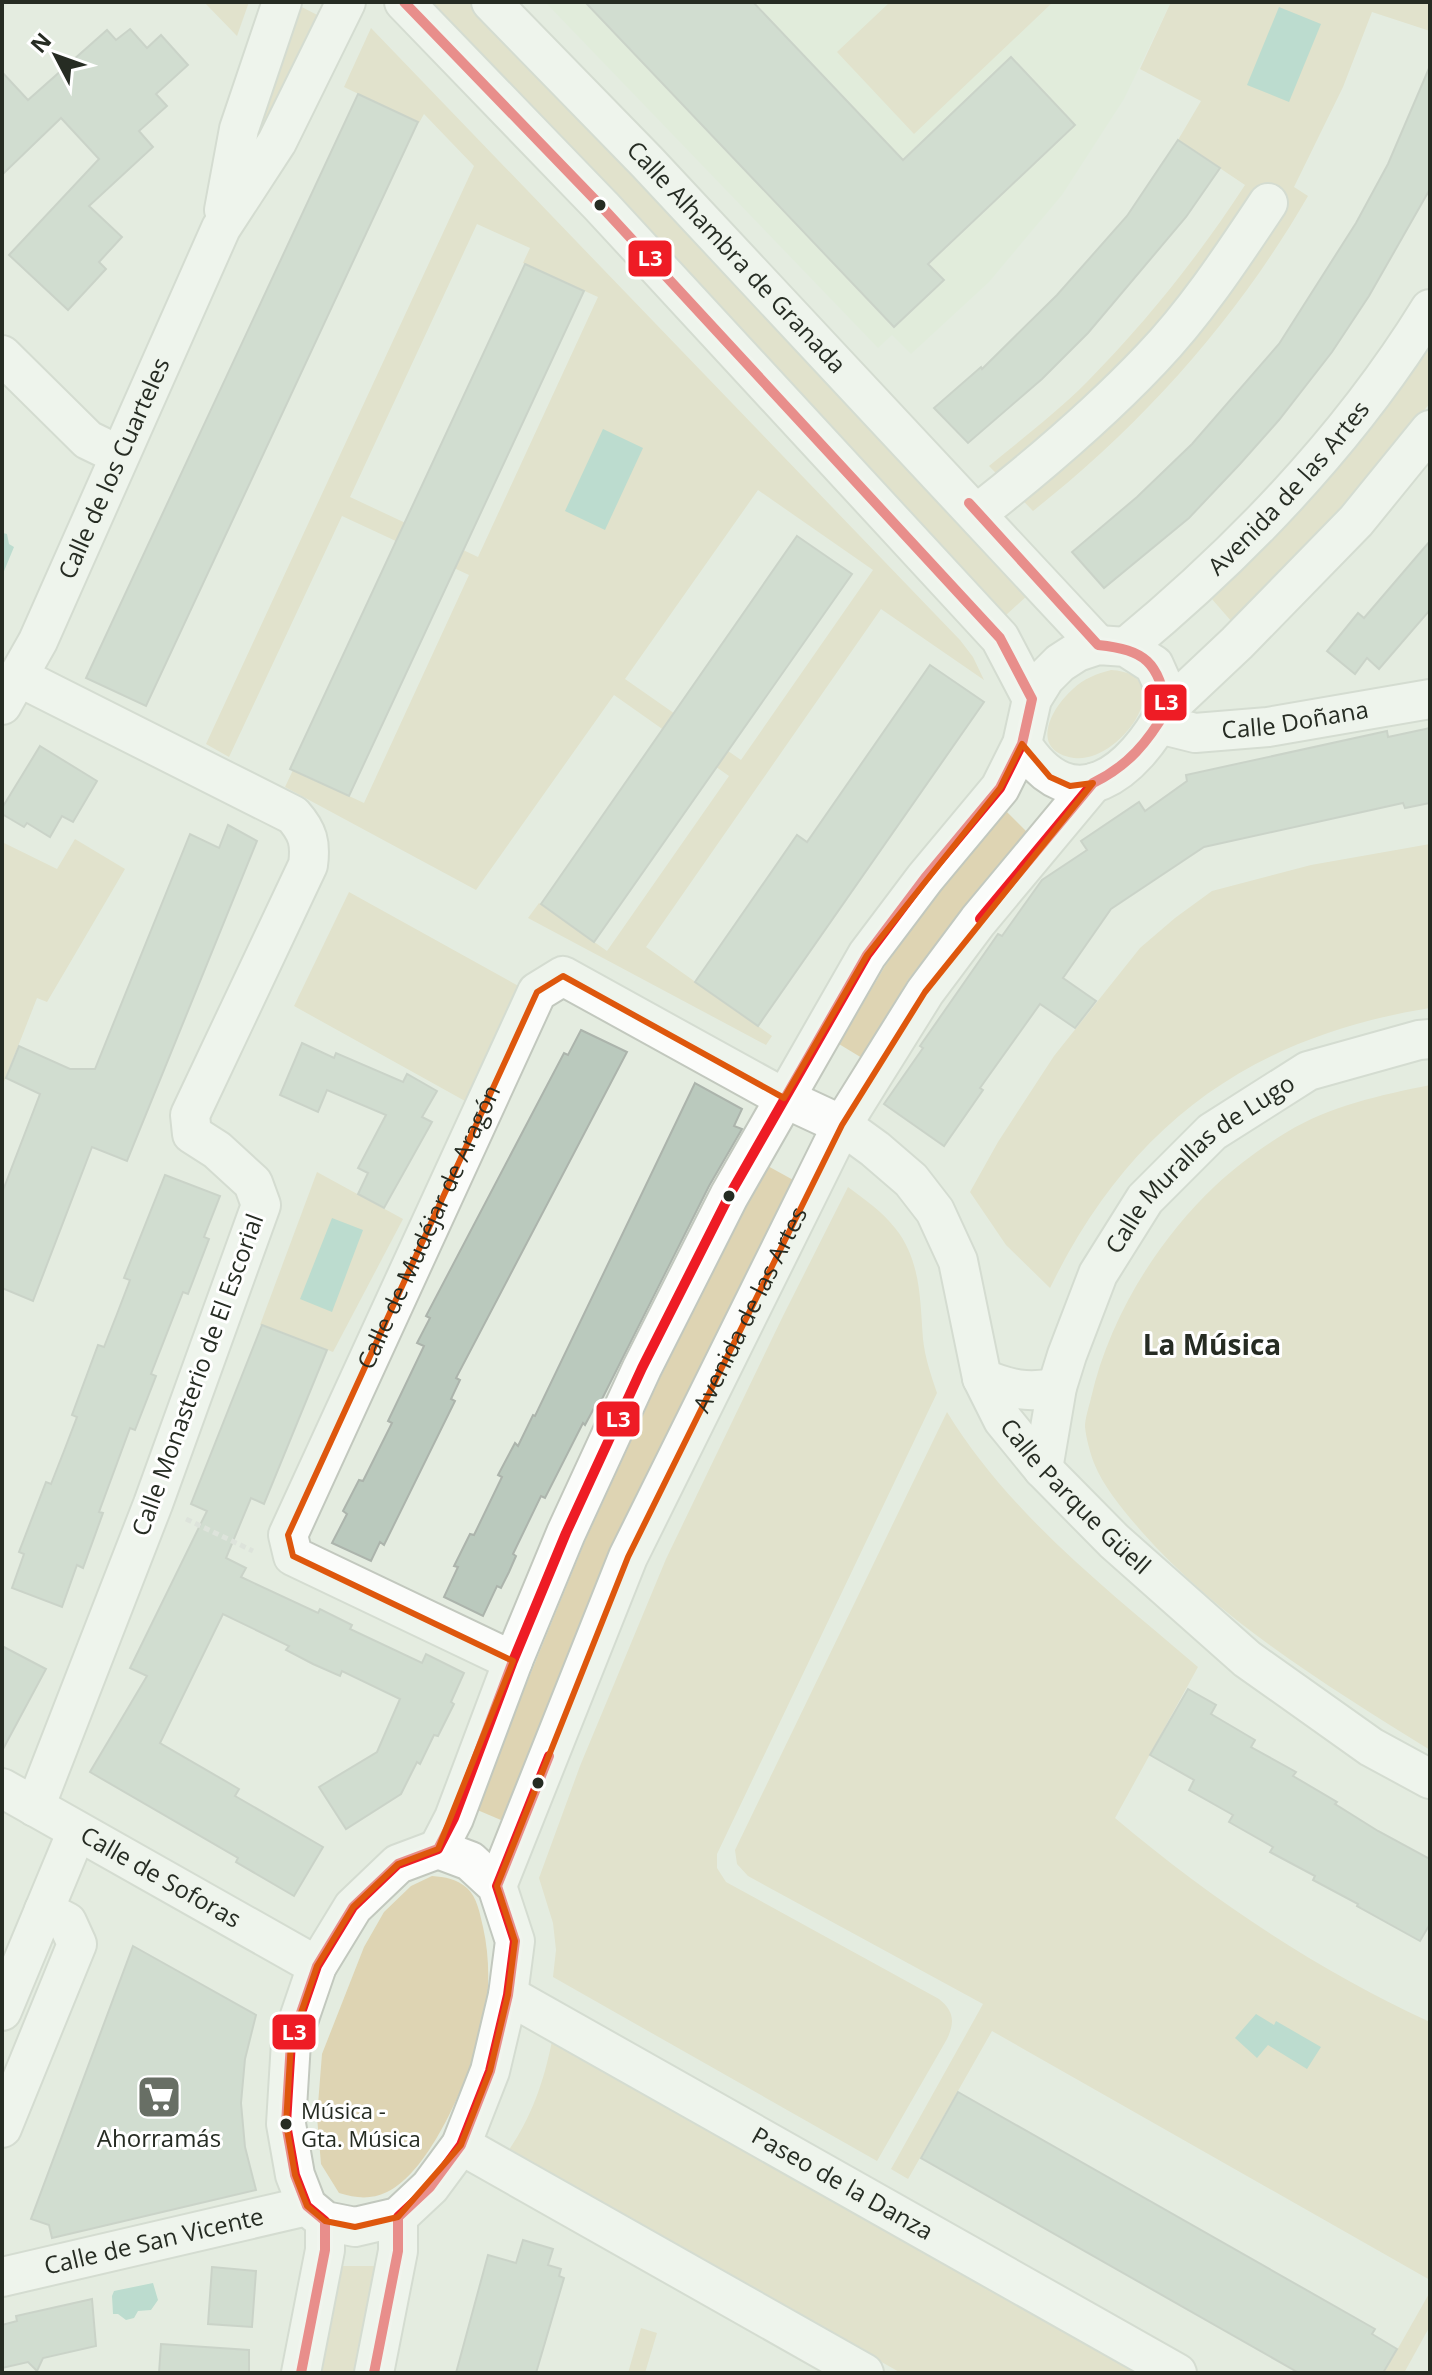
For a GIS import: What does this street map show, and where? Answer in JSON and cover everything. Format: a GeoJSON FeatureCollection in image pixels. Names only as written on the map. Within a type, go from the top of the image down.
{"type":"FeatureCollection","features":[{"type":"Feature","properties":{"kind":"street","name":"Calle de los Cuarteles"},"geometry":{"type":"LineString","coordinates":[[221,228],[239,129],[282,2]]}},
{"type":"Feature","properties":{"kind":"street","name":"Calle de los Cuarteles"},"geometry":{"type":"LineString","coordinates":[[11,691],[221,228],[277,142],[346,2]]}},
{"type":"Feature","properties":{"kind":"street"},"geometry":{"type":"LineString","coordinates":[[404,2],[602,207],[1000,638],[1032,699]]}},
{"type":"Feature","properties":{"kind":"street","name":"Calle Alhambra de Granada"},"geometry":{"type":"LineString","coordinates":[[491,2],[658,173],[978,513],[1112,646]]}},
{"type":"Feature","properties":{"kind":"street"},"geometry":{"type":"LineString","coordinates":[[978,513],[1075,434],[1153,357],[1217,280],[1268,203]]}},
{"type":"Feature","properties":{"kind":"street","name":"Avenida de las Artes"},"geometry":{"type":"LineString","coordinates":[[1112,646],[1190,593],[1311,471],[1404,351],[1430,309]]}},
{"type":"Feature","properties":{"kind":"street"},"geometry":{"type":"LineString","coordinates":[[2,355],[88,440],[119,455]]}},
{"type":"Feature","properties":{"kind":"street"},"geometry":{"type":"LineString","coordinates":[[1022,744],[1035,764],[1050,777],[1070,786],[1093,783],[1116,773],[1141,749],[1163,716],[1356,521],[1430,430]]}},
{"type":"Feature","properties":{"kind":"street"},"geometry":{"type":"LineString","coordinates":[[438,1849],[454,1818],[513,1661],[566,1533],[642,1368],[729,1196],[867,955],[925,878],[1000,788],[1022,744],[1032,699],[1045,678],[1060,663],[1077,652],[1112,646],[1154,665],[1163,685],[1163,716]]}},
{"type":"Feature","properties":{"kind":"street","name":"Calle Monasterio de El Escorial"},"geometry":{"type":"LineString","coordinates":[[11,691],[293,815],[304,827],[311,842],[308,865],[190,1115],[192,1134],[217,1150],[253,1183],[261,1205],[153,1504],[35,1807]]}},
{"type":"Feature","properties":{"kind":"street","name":"Calle Doñana"},"geometry":{"type":"LineString","coordinates":[[1163,716],[1195,733],[1268,727],[1430,699]]}},
{"type":"Feature","properties":{"kind":"street","name":"Avenida de las Artes"},"geometry":{"type":"LineString","coordinates":[[497,1886],[628,1557],[842,1125],[925,992],[978,921],[1093,783]]}},
{"type":"Feature","properties":{"kind":"street","name":"Calle de Mudéjar de Aragón"},"geometry":{"type":"LineString","coordinates":[[293,1556],[288,1535],[537,992],[563,976],[784,1098],[842,1125]]}},
{"type":"Feature","properties":{"kind":"street","name":"Calle Murallas de Lugo"},"geometry":{"type":"LineString","coordinates":[[1043,1469],[1057,1387],[1098,1274],[1145,1199],[1212,1132],[1308,1071],[1430,1039]]}},
{"type":"Feature","properties":{"kind":"street","name":"Calle Parque Güell"},"geometry":{"type":"LineString","coordinates":[[842,1125],[911,1180],[935,1211],[958,1261],[982,1378],[1003,1420],[1043,1469],[1114,1541],[1247,1659],[1371,1747],[1430,1779]]}},
{"type":"Feature","properties":{"kind":"street"},"geometry":{"type":"LineString","coordinates":[[982,1378],[1008,1389],[1041,1391],[1057,1387]]}},
{"type":"Feature","properties":{"kind":"street"},"geometry":{"type":"LineString","coordinates":[[293,1556],[513,1661]]}},
{"type":"Feature","properties":{"kind":"street","name":"Calle de Soforas"},"geometry":{"type":"LineString","coordinates":[[2,1788],[317,1966]]}},
{"type":"Feature","properties":{"kind":"street"},"geometry":{"type":"LineString","coordinates":[[2,2011],[77,1831]]}},
{"type":"Feature","properties":{"kind":"street"},"geometry":{"type":"LineString","coordinates":[[301,2373],[325,2250],[316,2214],[295,2175],[286,2124],[291,2042],[317,1966],[353,1907],[398,1864],[438,1849],[470,1861],[497,1886],[515,1941],[508,1995],[490,2071],[461,2145],[430,2187],[398,2217],[398,2251],[374,2373]]}},
{"type":"Feature","properties":{"kind":"street"},"geometry":{"type":"LineString","coordinates":[[2,2128],[77,1944],[67,1922],[44,1910]]}},
{"type":"Feature","properties":{"kind":"street","name":"Paseo de la Danza"},"geometry":{"type":"LineString","coordinates":[[508,1995],[1177,2373]]}},
{"type":"Feature","properties":{"kind":"street"},"geometry":{"type":"LineString","coordinates":[[461,2145],[864,2373]]}},
{"type":"Feature","properties":{"kind":"street","name":"Calle de San Vicente"},"geometry":{"type":"LineString","coordinates":[[2,2277],[316,2214],[355,2227],[398,2217]]}},
{"type":"Feature","properties":{"kind":"path"},"geometry":{"type":"LineString","coordinates":[[153,1504],[261,1555],[293,1556]]}},
{"type":"Feature","properties":{"kind":"highlighted area"},"geometry":{"type":"Polygon","coordinates":[[[1022,744],[1050,777],[1070,786],[1093,783],[925,992],[842,1125],[628,1557],[497,1886],[515,1941],[508,1995],[490,2071],[461,2145],[398,2217],[355,2227],[325,2221],[307,2206],[295,2175],[286,2124],[291,2042],[317,1966],[353,1907],[398,1864],[438,1849],[513,1661],[293,1556],[288,1535],[537,992],[563,976],[784,1098],[867,955],[1000,788],[1022,744]]]}},
{"type":"Feature","properties":{"kind":"shaded area"},"geometry":{"type":"Polygon","coordinates":[[[204,2],[249,2],[237,36],[204,2]]]}},
{"type":"Feature","properties":{"kind":"shaded area"},"geometry":{"type":"Polygon","coordinates":[[[437,2],[471,2],[841,388],[1030,593],[1005,616],[427,7],[437,2]]]}},
{"type":"Feature","properties":{"kind":"shaded area"},"geometry":{"type":"Polygon","coordinates":[[[545,2],[1171,2],[1124,99],[1062,195],[989,282],[911,354],[892,335],[878,348],[545,2]]]}},
{"type":"Feature","properties":{"kind":"shaded area"},"geometry":{"type":"Polygon","coordinates":[[[890,2],[1053,2],[914,134],[837,52],[890,2]]]}},
{"type":"Feature","properties":{"kind":"shaded area"},"geometry":{"type":"Polygon","coordinates":[[[1171,2],[1430,2],[1430,31],[1372,12],[1343,87],[1294,187],[1308,196],[1251,285],[1186,367],[1150,405],[1113,442],[1033,511],[989,466],[1076,393],[1130,336],[1171,288],[1245,185],[1178,140],[1201,101],[1140,69],[1171,2]]]}},
{"type":"Feature","properties":{"kind":"shaded area"},"geometry":{"type":"Polygon","coordinates":[[[296,4],[323,18],[268,136],[255,140],[296,4]]]}},
{"type":"Feature","properties":{"kind":"shaded area"},"geometry":{"type":"Polygon","coordinates":[[[371,28],[960,640],[973,657],[984,680],[881,609],[646,947],[772,1036],[766,1045],[528,918],[539,903],[607,951],[729,776],[614,695],[476,890],[285,787],[293,770],[364,803],[469,575],[342,516],[229,757],[206,744],[474,166],[424,114],[419,123],[344,87],[371,28]],[[477,224],[350,497],[478,557],[598,297],[523,263],[530,248],[477,224]],[[758,490],[625,679],[741,760],[873,570],[758,490]]]}},
{"type":"Feature","properties":{"kind":"shaded area"},"geometry":{"type":"Polygon","coordinates":[[[1430,345],[1430,403],[1368,481],[1311,544],[1232,622],[1211,598],[1299,508],[1354,445],[1430,345]]]}},
{"type":"Feature","properties":{"kind":"shaded area"},"geometry":{"type":"Polygon","coordinates":[[[1111,670],[1132,675],[1142,686],[1143,701],[1137,718],[1125,734],[1092,756],[1074,758],[1060,754],[1048,738],[1048,728],[1057,707],[1082,682],[1111,670]]]}},
{"type":"Feature","properties":{"kind":"shaded area"},"geometry":{"type":"Polygon","coordinates":[[[1005,810],[1027,832],[908,980],[862,1058],[839,1044],[885,966],[940,890],[1005,810]]]}},
{"type":"Feature","properties":{"kind":"shaded area"},"geometry":{"type":"Polygon","coordinates":[[[75,839],[125,869],[47,1002],[37,998],[2,1087],[2,842],[57,869],[75,839]]]}},
{"type":"Feature","properties":{"kind":"shaded area"},"geometry":{"type":"Polygon","coordinates":[[[1430,844],[1430,1008],[1365,1022],[1306,1041],[1252,1066],[1202,1097],[1158,1135],[1118,1179],[1082,1230],[1050,1288],[1006,1245],[970,1192],[998,1142],[1054,1056],[1140,948],[1212,891],[1311,865],[1430,844]]]}},
{"type":"Feature","properties":{"kind":"shaded area"},"geometry":{"type":"Polygon","coordinates":[[[349,892],[524,989],[465,1101],[294,1006],[349,892]]]}},
{"type":"Feature","properties":{"kind":"shaded area"},"geometry":{"type":"Polygon","coordinates":[[[1430,1085],[1430,1750],[1278,1651],[1173,1565],[1109,1490],[1094,1463],[1085,1427],[1110,1339],[1138,1283],[1173,1232],[1215,1186],[1259,1150],[1303,1123],[1356,1102],[1430,1085]]]}},
{"type":"Feature","properties":{"kind":"shaded area"},"geometry":{"type":"Polygon","coordinates":[[[766,1165],[795,1181],[508,1823],[475,1809],[585,1541],[660,1378],[766,1165]]]}},
{"type":"Feature","properties":{"kind":"shaded area"},"geometry":{"type":"Polygon","coordinates":[[[317,1172],[403,1219],[333,1352],[260,1325],[317,1172]]]}},
{"type":"Feature","properties":{"kind":"shaded area"},"geometry":{"type":"Polygon","coordinates":[[[848,1187],[890,1222],[910,1253],[918,1281],[925,1353],[937,1393],[717,1854],[717,1868],[726,1882],[939,1999],[948,2008],[952,2022],[947,2039],[877,2161],[553,1977],[556,1950],[553,1923],[539,1878],[580,1766],[666,1559],[848,1187]]]}},
{"type":"Feature","properties":{"kind":"shaded area"},"geometry":{"type":"Polygon","coordinates":[[[947,1412],[972,1449],[1030,1518],[1096,1580],[1198,1667],[1115,1818],[1189,1877],[1305,1956],[1430,2022],[1430,2280],[992,2031],[908,2179],[891,2169],[983,2004],[748,1876],[737,1864],[735,1850],[947,1412]]]}},
{"type":"Feature","properties":{"kind":"shaded area"},"geometry":{"type":"Polygon","coordinates":[[[432,1876],[451,1879],[463,1885],[473,1896],[479,1911],[487,1951],[488,1976],[487,2001],[478,2045],[448,2118],[419,2164],[404,2181],[375,2196],[357,2197],[339,2193],[321,2164],[317,2117],[322,2054],[364,1947],[384,1912],[411,1886],[432,1876]]]}},
{"type":"Feature","properties":{"kind":"shaded area"},"geometry":{"type":"Polygon","coordinates":[[[552,2041],[1140,2373],[901,2373],[509,2150],[536,2098],[552,2041]]]}},
{"type":"Feature","properties":{"kind":"shaded area"},"geometry":{"type":"Polygon","coordinates":[[[339,2266],[377,2266],[357,2373],[322,2373],[339,2266]]]}},
{"type":"Feature","properties":{"kind":"shaded area"},"geometry":{"type":"Polygon","coordinates":[[[1430,2292],[1430,2326],[1404,2373],[1384,2373],[1430,2292]]]}},
{"type":"Feature","properties":{"kind":"shaded area"},"geometry":{"type":"Polygon","coordinates":[[[641,2328],[657,2333],[645,2373],[628,2373],[641,2328]]]}},
{"type":"Feature","properties":{"kind":"water"},"geometry":{"type":"Polygon","coordinates":[[[1279,7],[1321,24],[1289,102],[1247,85],[1279,7]]]}},
{"type":"Feature","properties":{"kind":"water"},"geometry":{"type":"Polygon","coordinates":[[[603,429],[643,448],[605,530],[565,511],[603,429]]]}},
{"type":"Feature","properties":{"kind":"water"},"geometry":{"type":"Polygon","coordinates":[[[3,533],[7,534],[9,544],[14,547],[2,576],[3,533]]]}},
{"type":"Feature","properties":{"kind":"water"},"geometry":{"type":"Polygon","coordinates":[[[332,1218],[363,1230],[332,1312],[300,1299],[332,1218]]]}},
{"type":"Feature","properties":{"kind":"water"},"geometry":{"type":"Polygon","coordinates":[[[1256,2014],[1274,2025],[1276,2021],[1321,2047],[1307,2069],[1268,2045],[1257,2058],[1235,2038],[1256,2014]]]}},
{"type":"Feature","properties":{"kind":"water"},"geometry":{"type":"Polygon","coordinates":[[[153,2283],[158,2300],[151,2310],[138,2311],[134,2318],[126,2320],[113,2314],[114,2291],[153,2283]]]}},
{"type":"Feature","properties":{"kind":"building"},"geometry":{"type":"Polygon","coordinates":[[[585,2],[753,2],[903,160],[1011,57],[1075,125],[928,264],[944,280],[894,327],[585,2]]]}},
{"type":"Feature","properties":{"kind":"building"},"geometry":{"type":"Polygon","coordinates":[[[130,29],[147,48],[161,35],[188,65],[156,94],[167,106],[139,131],[153,147],[89,206],[122,237],[99,262],[106,269],[68,310],[9,255],[99,159],[61,118],[2,175],[2,72],[28,100],[107,30],[116,40],[130,29]]]}},
{"type":"Feature","properties":{"kind":"building"},"geometry":{"type":"Polygon","coordinates":[[[1430,66],[1430,189],[1369,296],[1332,352],[1240,464],[1189,518],[1104,588],[1072,552],[1137,497],[1192,444],[1279,344],[1356,223],[1388,164],[1430,66]]]}},
{"type":"Feature","properties":{"kind":"building"},"geometry":{"type":"Polygon","coordinates":[[[358,94],[418,122],[146,706],[86,678],[358,94]]]}},
{"type":"Feature","properties":{"kind":"building"},"geometry":{"type":"Polygon","coordinates":[[[1178,140],[1220,168],[1186,217],[1088,333],[1042,379],[968,443],[934,408],[982,369],[1057,295],[1127,216],[1178,140]]]}},
{"type":"Feature","properties":{"kind":"building"},"geometry":{"type":"Polygon","coordinates":[[[525,264],[584,291],[349,796],[290,769],[525,264]]]}},
{"type":"Feature","properties":{"kind":"building"},"geometry":{"type":"Polygon","coordinates":[[[797,536],[852,574],[594,942],[541,904],[797,536]]]}},
{"type":"Feature","properties":{"kind":"building"},"geometry":{"type":"Polygon","coordinates":[[[1430,541],[1430,610],[1379,669],[1367,658],[1355,674],[1327,651],[1358,613],[1364,618],[1430,541]]]}},
{"type":"Feature","properties":{"kind":"building"},"geometry":{"type":"Polygon","coordinates":[[[930,665],[984,702],[758,1026],[695,982],[797,835],[807,842],[930,665]]]}},
{"type":"Feature","properties":{"kind":"building"},"geometry":{"type":"Polygon","coordinates":[[[1430,728],[1430,803],[1405,808],[1403,803],[1204,847],[1111,909],[1063,978],[1096,1001],[1075,1028],[1040,1004],[980,1088],[983,1090],[944,1146],[884,1104],[923,1048],[920,1046],[998,934],[1002,936],[1042,880],[1087,850],[1081,841],[1139,802],[1145,811],[1187,781],[1186,775],[1387,731],[1388,737],[1430,728]]]}},
{"type":"Feature","properties":{"kind":"building"},"geometry":{"type":"Polygon","coordinates":[[[40,746],[97,781],[73,822],[62,816],[50,837],[27,823],[24,827],[2,814],[2,808],[40,746]]]}},
{"type":"Feature","properties":{"kind":"building"},"geometry":{"type":"Polygon","coordinates":[[[228,825],[257,841],[127,1161],[92,1147],[33,1301],[2,1288],[2,1193],[40,1094],[6,1078],[19,1046],[70,1069],[95,1069],[190,834],[219,848],[228,825]]]}},
{"type":"Feature","properties":{"kind":"building"},"geometry":{"type":"Polygon","coordinates":[[[581,1030],[627,1052],[456,1378],[460,1380],[451,1399],[455,1401],[384,1545],[380,1542],[371,1561],[332,1543],[347,1514],[343,1511],[359,1480],[363,1481],[392,1423],[388,1421],[424,1346],[417,1343],[430,1318],[426,1316],[564,1053],[568,1055],[581,1030]]]}},
{"type":"Feature","properties":{"kind":"building"},"geometry":{"type":"Polygon","coordinates":[[[302,1043],[334,1058],[336,1053],[403,1082],[407,1074],[437,1091],[422,1117],[432,1122],[384,1208],[358,1194],[368,1173],[358,1168],[386,1115],[327,1090],[318,1112],[280,1095],[302,1043]]]}},
{"type":"Feature","properties":{"kind":"building"},"geometry":{"type":"Polygon","coordinates":[[[695,1083],[742,1109],[734,1126],[742,1129],[709,1186],[597,1409],[594,1408],[585,1425],[583,1423],[545,1498],[541,1496],[513,1554],[516,1556],[509,1572],[501,1588],[497,1586],[483,1616],[444,1597],[458,1567],[454,1566],[470,1534],[474,1535],[502,1477],[498,1475],[515,1443],[518,1446],[535,1416],[695,1083]]]}},
{"type":"Feature","properties":{"kind":"building"},"geometry":{"type":"Polygon","coordinates":[[[165,1175],[220,1196],[204,1237],[209,1239],[188,1294],[183,1292],[151,1374],[156,1376],[135,1430],[130,1428],[99,1512],[103,1513],[83,1568],[77,1565],[62,1607],[12,1588],[24,1554],[19,1552],[46,1482],[51,1484],[64,1451],[77,1417],[72,1415],[98,1345],[104,1347],[117,1314],[130,1280],[124,1278],[165,1175]]]}},
{"type":"Feature","properties":{"kind":"building"},"geometry":{"type":"Polygon","coordinates":[[[262,1325],[327,1350],[264,1504],[251,1498],[226,1558],[246,1568],[241,1577],[318,1613],[320,1609],[352,1625],[350,1629],[422,1663],[426,1654],[464,1673],[451,1702],[454,1704],[438,1736],[434,1735],[401,1794],[346,1829],[319,1787],[377,1752],[400,1699],[342,1671],[340,1676],[313,1664],[286,1650],[289,1646],[223,1614],[160,1743],[239,1789],[235,1796],[323,1847],[294,1896],[236,1862],[238,1858],[90,1772],[147,1676],[130,1668],[207,1511],[191,1504],[262,1325]]]}},
{"type":"Feature","properties":{"kind":"building"},"geometry":{"type":"Polygon","coordinates":[[[2,1646],[46,1669],[2,1751],[2,1646]]]}},
{"type":"Feature","properties":{"kind":"building"},"geometry":{"type":"Polygon","coordinates":[[[1188,1689],[1216,1705],[1211,1714],[1255,1740],[1251,1747],[1296,1772],[1293,1776],[1378,1831],[1430,1859],[1430,1924],[1420,1941],[1270,1852],[1273,1847],[1229,1822],[1233,1815],[1189,1790],[1194,1780],[1150,1755],[1188,1689]]]}},
{"type":"Feature","properties":{"kind":"building","name":"Ahorramás"},"geometry":{"type":"Polygon","coordinates":[[[133,1946],[256,2015],[245,2059],[241,2103],[245,2147],[256,2190],[52,2238],[49,2225],[31,2219],[133,1946]]]}},
{"type":"Feature","properties":{"kind":"building"},"geometry":{"type":"Polygon","coordinates":[[[958,2092],[1375,2329],[1372,2334],[1397,2349],[1383,2373],[1299,2373],[921,2158],[958,2092]]]}},
{"type":"Feature","properties":{"kind":"building"},"geometry":{"type":"Polygon","coordinates":[[[523,2240],[553,2249],[548,2265],[561,2269],[559,2276],[564,2278],[536,2373],[456,2373],[488,2255],[516,2263],[523,2240]]]}},
{"type":"Feature","properties":{"kind":"building"},"geometry":{"type":"Polygon","coordinates":[[[212,2267],[256,2271],[252,2327],[208,2324],[212,2267]]]}},
{"type":"Feature","properties":{"kind":"building"},"geometry":{"type":"Polygon","coordinates":[[[92,2299],[96,2346],[43,2358],[37,2371],[28,2362],[2,2368],[2,2325],[17,2321],[16,2316],[92,2299]]]}},
{"type":"Feature","properties":{"kind":"building"},"geometry":{"type":"Polygon","coordinates":[[[161,2344],[249,2350],[249,2373],[159,2373],[161,2344]]]}},
{"type":"Feature","properties":{"kind":"transit line","name":"L3"},"geometry":{"type":"LineString","coordinates":[[301,2373],[325,2250],[325,2221],[307,2206],[295,2175],[286,2124],[291,2042],[317,1966],[353,1907],[398,1864],[438,1849],[454,1818],[513,1661],[566,1533],[642,1368],[729,1196],[867,955],[925,878],[1000,788],[1022,744],[1032,699],[1000,638],[602,207],[404,2]]}},
{"type":"Feature","properties":{"kind":"transit line","name":"L3"},"geometry":{"type":"LineString","coordinates":[[969,503],[1098,645],[1128,650],[1147,661],[1159,680],[1167,709],[1136,752],[1117,769],[1093,783],[980,919]]}},
{"type":"Feature","properties":{"kind":"transit line","name":"L3"},"geometry":{"type":"LineString","coordinates":[[374,2373],[398,2251],[398,2217],[430,2187],[461,2145],[490,2071],[508,1995],[515,1941],[497,1886],[549,1756]]}},
{"type":"Feature","properties":{"kind":"place","name":"Ahorramás"},"geometry":{"type":"Point","coordinates":[159,2097]}},
{"type":"Feature","properties":{"kind":"place","name":"Música - Gta. Música"},"geometry":{"type":"Point","coordinates":[286,2124]}},
{"type":"Feature","properties":{"kind":"district","name":"La Música"},"geometry":{"type":"Point","coordinates":[1212,1345]}}]}
